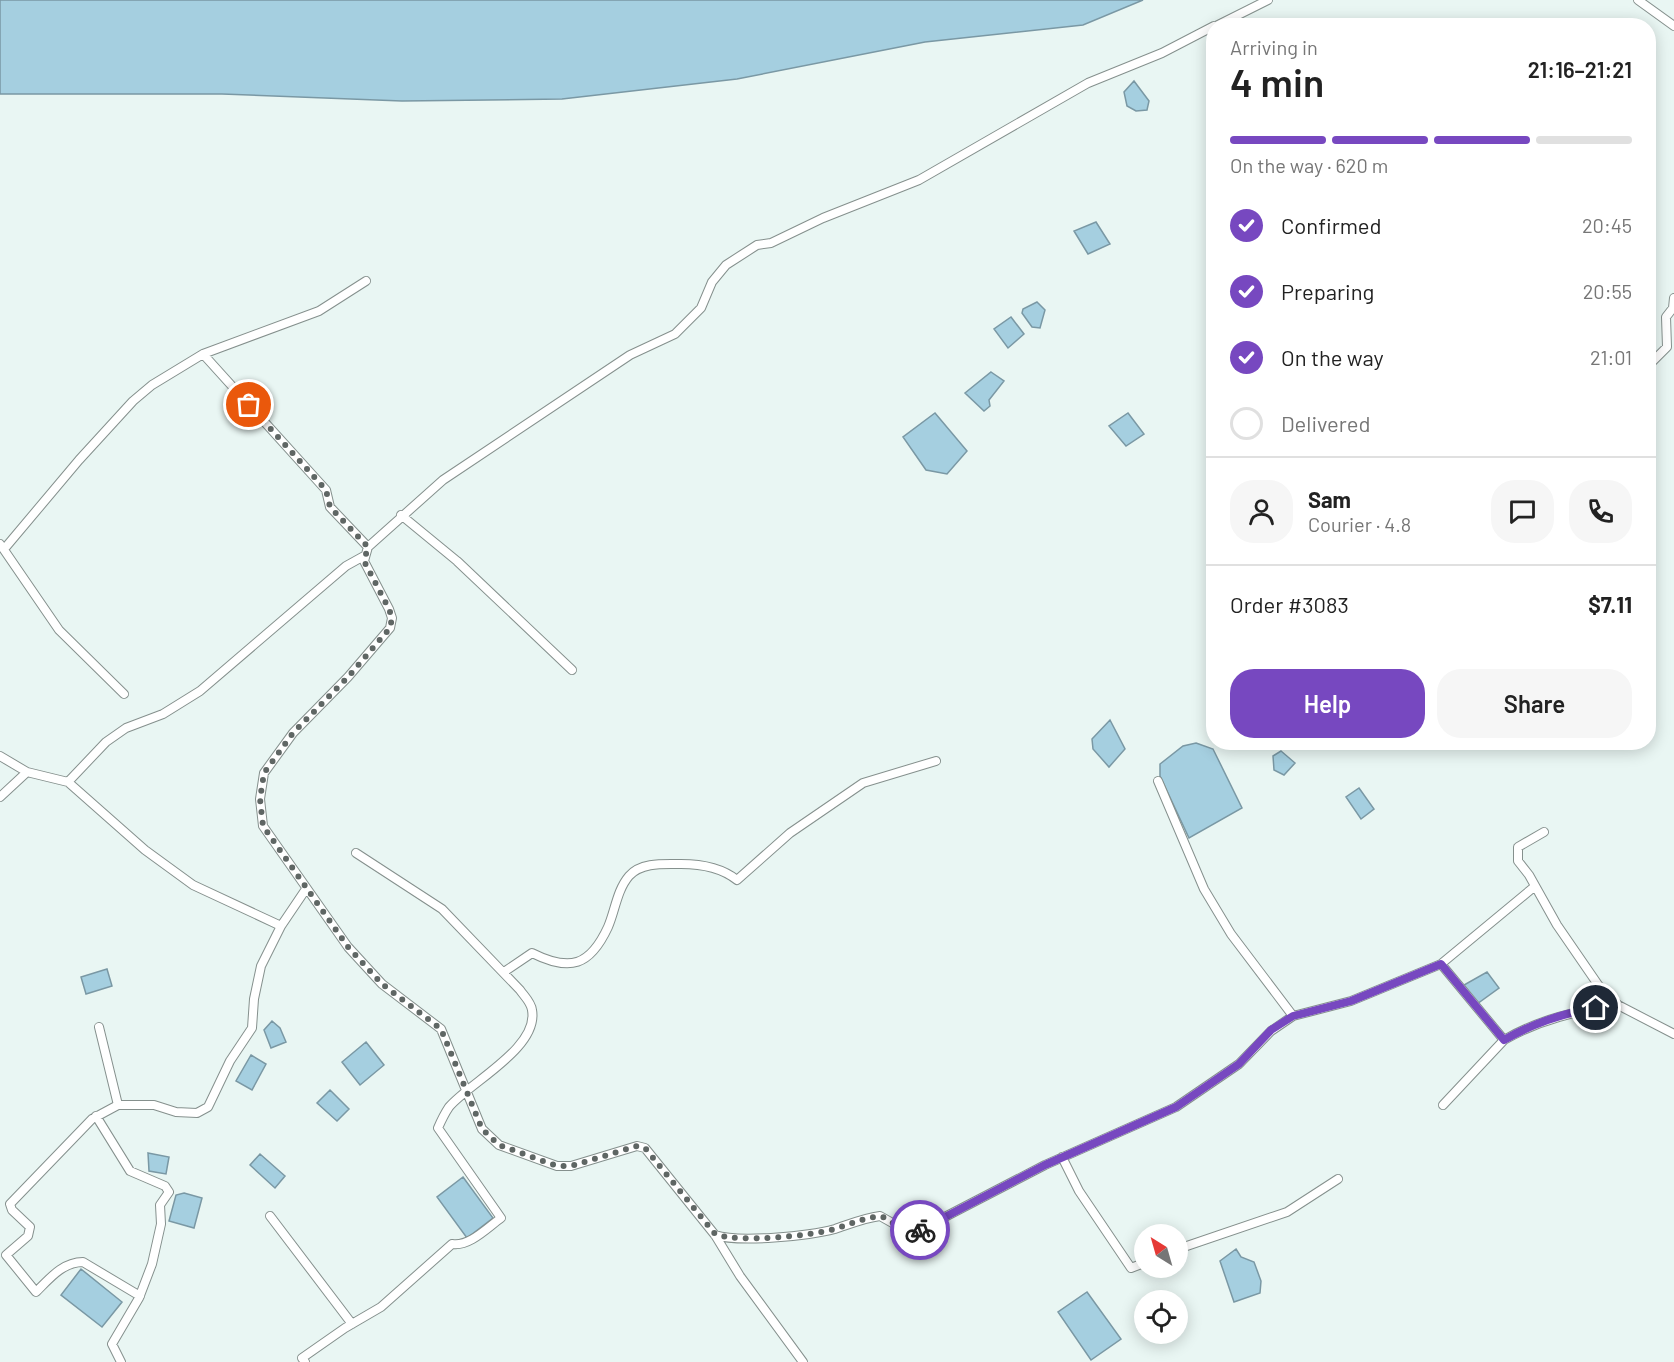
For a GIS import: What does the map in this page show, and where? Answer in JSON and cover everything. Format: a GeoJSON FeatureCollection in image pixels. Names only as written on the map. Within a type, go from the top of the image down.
{"type":"FeatureCollection","features":[{"type":"Feature","properties":{"kind":"street"},"geometry":{"type":"LineString","coordinates":[[1233,18],[1268,0]]}},
{"type":"Feature","properties":{"kind":"street"},"geometry":{"type":"LineString","coordinates":[[1638,0],[1674,26]]}},
{"type":"Feature","properties":{"kind":"street"},"geometry":{"type":"LineString","coordinates":[[803,1362],[740,1276],[715,1234],[645,1148],[637,1146],[582,1165],[557,1166],[499,1145],[482,1129],[441,1029],[382,984],[348,947],[263,826],[260,799],[264,773],[293,733],[348,677],[390,628],[392,618],[364,561],[364,556],[368,547],[401,515],[443,480],[630,355],[675,334],[701,308],[712,282],[726,265],[757,245],[771,243],[823,218],[919,180],[1088,83],[1206,32]]}},
{"type":"Feature","properties":{"kind":"street"},"geometry":{"type":"LineString","coordinates":[[124,694],[59,630],[2,546],[134,401],[170,372],[203,354],[309,315],[366,281]]}},
{"type":"Feature","properties":{"kind":"street"},"geometry":{"type":"LineString","coordinates":[[1656,358],[1667,346],[1666,317],[1673,308],[1674,298]]}},
{"type":"Feature","properties":{"kind":"street"},"geometry":{"type":"LineString","coordinates":[[203,354],[326,490],[330,507],[368,547]]}},
{"type":"Feature","properties":{"kind":"street"},"geometry":{"type":"LineString","coordinates":[[401,515],[457,561],[572,670]]}},
{"type":"Feature","properties":{"kind":"street"},"geometry":{"type":"LineString","coordinates":[[68,783],[106,742],[126,728],[163,714],[200,691],[346,567],[364,556]]}},
{"type":"Feature","properties":{"kind":"street"},"geometry":{"type":"LineString","coordinates":[[0,756],[27,772],[68,783],[145,850],[193,885],[281,926]]}},
{"type":"Feature","properties":{"kind":"street"},"geometry":{"type":"LineString","coordinates":[[504,972],[532,953],[552,963],[574,965],[589,956],[608,927],[617,899],[629,876],[646,866],[694,864],[725,870],[736,880],[790,833],[863,783],[936,761]]}},
{"type":"Feature","properties":{"kind":"street"},"geometry":{"type":"LineString","coordinates":[[0,797],[27,772]]}},
{"type":"Feature","properties":{"kind":"street"},"geometry":{"type":"LineString","coordinates":[[1158,781],[1204,889],[1231,934],[1293,1016]]}},
{"type":"Feature","properties":{"kind":"street"},"geometry":{"type":"LineString","coordinates":[[1544,832],[1518,847],[1518,861],[1529,874],[1534,887],[1601,989],[1618,1005],[1674,1034]]}},
{"type":"Feature","properties":{"kind":"street"},"geometry":{"type":"LineString","coordinates":[[305,1362],[302,1358],[381,1307],[452,1244],[459,1245],[471,1240],[501,1218],[438,1128],[449,1108],[511,1055],[527,1032],[533,1013],[531,1005],[504,972],[442,909],[356,853]]}},
{"type":"Feature","properties":{"kind":"street"},"geometry":{"type":"LineString","coordinates":[[715,1234],[728,1239],[780,1236],[834,1229],[880,1216],[912,1234],[1062,1157],[1176,1107],[1239,1064],[1271,1030],[1293,1016],[1351,1001],[1441,964],[1534,887]]}},
{"type":"Feature","properties":{"kind":"street"},"geometry":{"type":"LineString","coordinates":[[140,1296],[83,1262],[74,1262],[59,1270],[36,1292],[6,1255],[28,1236],[30,1227],[12,1210],[10,1204],[96,1116],[118,1105],[154,1105],[176,1112],[197,1113],[208,1107],[230,1061],[252,1028],[254,999],[261,966],[281,926],[306,889]]}},
{"type":"Feature","properties":{"kind":"street"},"geometry":{"type":"LineString","coordinates":[[1441,964],[1504,1040]]}},
{"type":"Feature","properties":{"kind":"street"},"geometry":{"type":"LineString","coordinates":[[1443,1106],[1504,1040],[1524,1029],[1573,1012],[1618,1005]]}},
{"type":"Feature","properties":{"kind":"street"},"geometry":{"type":"LineString","coordinates":[[99,1027],[118,1105]]}},
{"type":"Feature","properties":{"kind":"street"},"geometry":{"type":"LineString","coordinates":[[96,1116],[130,1171],[165,1186],[169,1192],[160,1205],[161,1224],[158,1241],[140,1296],[112,1344],[121,1362]]}},
{"type":"Feature","properties":{"kind":"street"},"geometry":{"type":"LineString","coordinates":[[1062,1157],[1079,1191],[1131,1268],[1134,1267]]}},
{"type":"Feature","properties":{"kind":"street"},"geometry":{"type":"LineString","coordinates":[[1188,1246],[1287,1212],[1338,1179]]}},
{"type":"Feature","properties":{"kind":"street"},"geometry":{"type":"LineString","coordinates":[[270,1216],[352,1324]]}},
{"type":"Feature","properties":{"kind":"water"},"geometry":{"type":"Polygon","coordinates":[[[0,0],[1143,0],[1083,25],[925,42],[737,79],[562,99],[402,101],[222,94],[0,94],[0,0]]]}},
{"type":"Feature","properties":{"kind":"water"},"geometry":{"type":"Polygon","coordinates":[[[1134,81],[1149,101],[1147,110],[1136,111],[1127,106],[1124,92],[1134,81]]]}},
{"type":"Feature","properties":{"kind":"water"},"geometry":{"type":"Polygon","coordinates":[[[1096,222],[1110,244],[1088,254],[1074,231],[1096,222]]]}},
{"type":"Feature","properties":{"kind":"water"},"geometry":{"type":"Polygon","coordinates":[[[1037,302],[1045,310],[1040,328],[1032,327],[1022,313],[1023,309],[1037,302]]]}},
{"type":"Feature","properties":{"kind":"water"},"geometry":{"type":"Polygon","coordinates":[[[1011,317],[1024,334],[1008,348],[994,329],[1011,317]]]}},
{"type":"Feature","properties":{"kind":"water"},"geometry":{"type":"Polygon","coordinates":[[[991,372],[1004,381],[989,400],[990,406],[984,411],[965,393],[991,372]]]}},
{"type":"Feature","properties":{"kind":"water"},"geometry":{"type":"Polygon","coordinates":[[[935,413],[967,451],[947,474],[926,470],[903,437],[935,413]]]}},
{"type":"Feature","properties":{"kind":"water"},"geometry":{"type":"Polygon","coordinates":[[[1128,413],[1144,434],[1126,446],[1109,426],[1128,413]]]}},
{"type":"Feature","properties":{"kind":"water"},"geometry":{"type":"Polygon","coordinates":[[[1110,720],[1125,749],[1109,767],[1093,749],[1092,739],[1110,720]]]}},
{"type":"Feature","properties":{"kind":"water"},"geometry":{"type":"Polygon","coordinates":[[[1196,743],[1206,747],[1206,750],[1213,750],[1242,808],[1189,838],[1160,776],[1160,764],[1183,746],[1196,743]]]}},
{"type":"Feature","properties":{"kind":"water"},"geometry":{"type":"Polygon","coordinates":[[[1281,751],[1295,763],[1284,775],[1274,770],[1273,756],[1281,751]]]}},
{"type":"Feature","properties":{"kind":"water"},"geometry":{"type":"Polygon","coordinates":[[[1359,788],[1374,809],[1361,819],[1346,797],[1359,788]]]}},
{"type":"Feature","properties":{"kind":"water"},"geometry":{"type":"Polygon","coordinates":[[[107,969],[112,986],[86,994],[81,977],[107,969]]]}},
{"type":"Feature","properties":{"kind":"water"},"geometry":{"type":"Polygon","coordinates":[[[1487,972],[1499,988],[1477,1004],[1464,985],[1487,972]]]}},
{"type":"Feature","properties":{"kind":"water"},"geometry":{"type":"Polygon","coordinates":[[[272,1021],[280,1028],[286,1042],[271,1048],[264,1030],[272,1021]]]}},
{"type":"Feature","properties":{"kind":"water"},"geometry":{"type":"Polygon","coordinates":[[[366,1042],[384,1065],[360,1085],[342,1062],[366,1042]]]}},
{"type":"Feature","properties":{"kind":"water"},"geometry":{"type":"Polygon","coordinates":[[[251,1055],[266,1064],[252,1090],[236,1081],[251,1055]]]}},
{"type":"Feature","properties":{"kind":"water"},"geometry":{"type":"Polygon","coordinates":[[[330,1090],[349,1109],[337,1121],[317,1103],[330,1090]]]}},
{"type":"Feature","properties":{"kind":"water"},"geometry":{"type":"Polygon","coordinates":[[[148,1153],[169,1157],[166,1174],[149,1171],[148,1153]]]}},
{"type":"Feature","properties":{"kind":"water"},"geometry":{"type":"Polygon","coordinates":[[[260,1154],[285,1176],[275,1188],[250,1165],[260,1154]]]}},
{"type":"Feature","properties":{"kind":"water"},"geometry":{"type":"Polygon","coordinates":[[[463,1177],[493,1218],[467,1238],[437,1197],[463,1177]]]}},
{"type":"Feature","properties":{"kind":"water"},"geometry":{"type":"Polygon","coordinates":[[[184,1193],[202,1198],[194,1228],[169,1221],[176,1195],[184,1193]]]}},
{"type":"Feature","properties":{"kind":"water"},"geometry":{"type":"Polygon","coordinates":[[[1236,1249],[1241,1257],[1254,1262],[1261,1281],[1260,1293],[1234,1302],[1220,1261],[1236,1249]]]}},
{"type":"Feature","properties":{"kind":"water"},"geometry":{"type":"Polygon","coordinates":[[[81,1269],[122,1302],[102,1327],[61,1295],[81,1269]]]}},
{"type":"Feature","properties":{"kind":"water"},"geometry":{"type":"Polygon","coordinates":[[[1087,1292],[1121,1339],[1091,1360],[1058,1312],[1087,1292]]]}},
{"type":"Feature","properties":{"kind":"way so far"},"geometry":{"type":"LineString","coordinates":[[249,405],[326,490],[330,507],[368,547],[364,561],[392,618],[390,628],[348,677],[293,733],[264,773],[260,799],[263,826],[348,947],[382,984],[441,1029],[482,1129],[499,1145],[557,1166],[582,1165],[637,1146],[645,1148],[715,1234],[728,1239],[780,1236],[834,1229],[865,1218],[880,1216],[888,1219],[906,1233],[912,1234],[920,1230]]}},
{"type":"Feature","properties":{"kind":"route"},"geometry":{"type":"LineString","coordinates":[[920,1230],[1045,1165],[1176,1107],[1239,1064],[1271,1030],[1293,1016],[1351,1001],[1441,964],[1504,1040],[1524,1029],[1573,1012],[1596,1008]]}}]}
